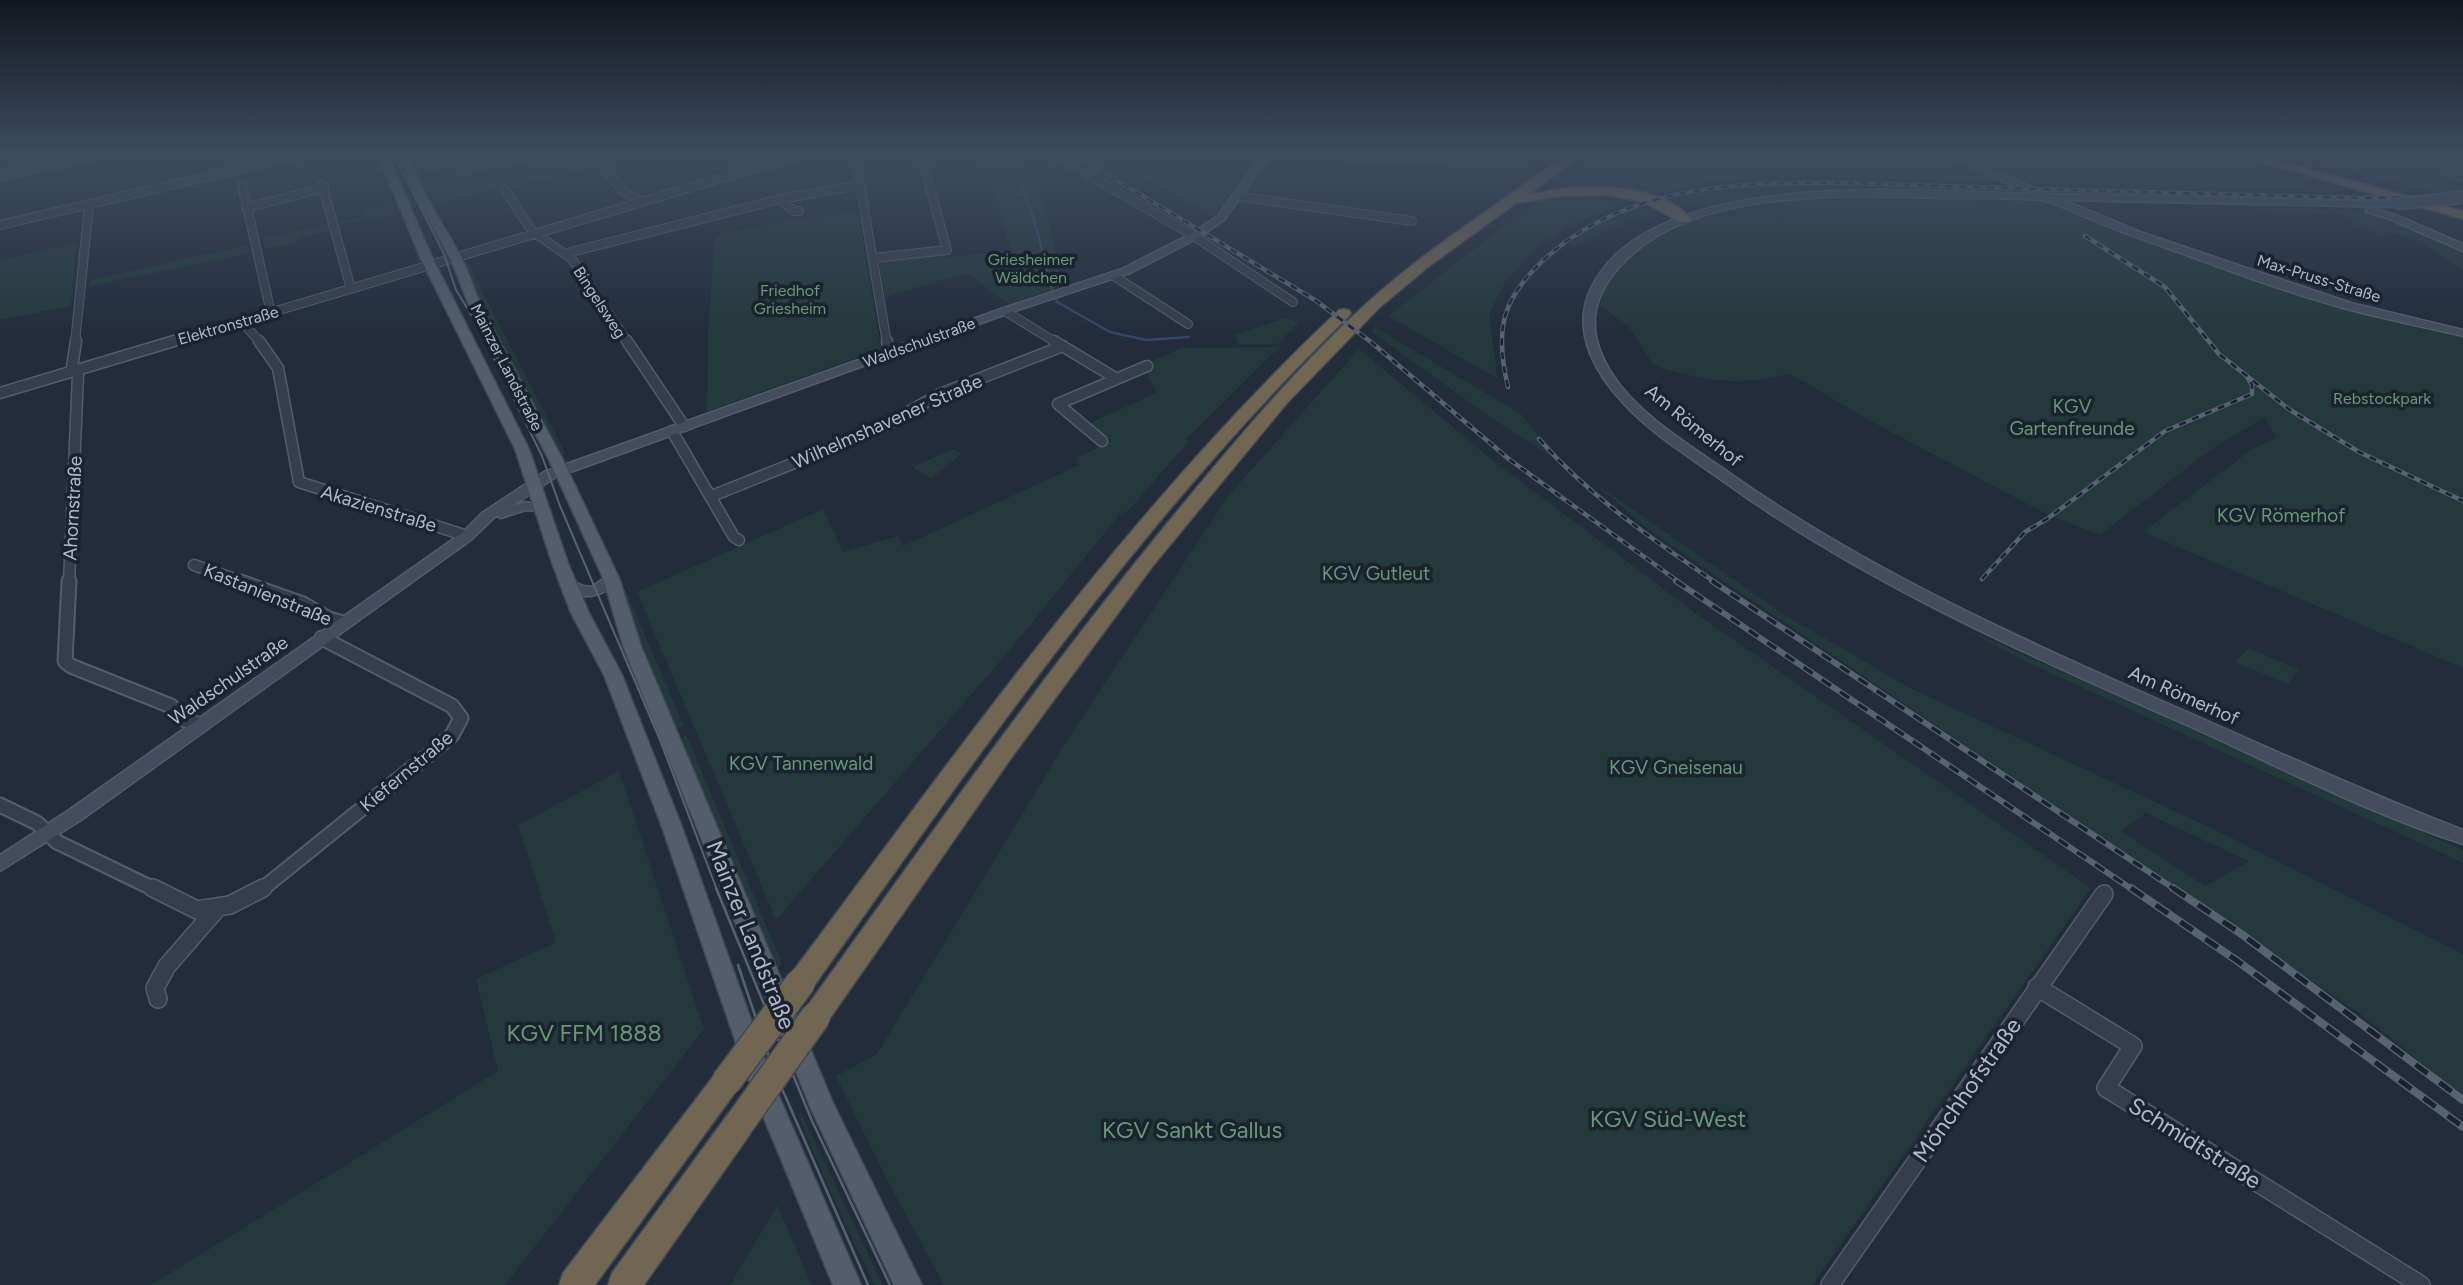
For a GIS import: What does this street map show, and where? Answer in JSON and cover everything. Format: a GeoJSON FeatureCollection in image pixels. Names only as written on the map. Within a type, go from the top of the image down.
{"type":"FeatureCollection","features":[{"type":"Feature","properties":{"kind":"highway"},"geometry":{"type":"LineString","coordinates":[[575,1285],[1057,637],[1190,474],[1301,354],[1367,293],[1411,258],[1476,215]]}},
{"type":"Feature","properties":{"kind":"highway"},"geometry":{"type":"LineString","coordinates":[[624,1285],[1086,638],[1238,448],[1320,357],[1377,302],[1493,215]]}},
{"type":"Feature","properties":{"kind":"highway"},"geometry":{"type":"LineString","coordinates":[[1685,215],[1691,217]]}},
{"type":"Feature","properties":{"kind":"main road","name":"Mainzer Landstraße"},"geometry":{"type":"LineString","coordinates":[[409,215],[536,484],[541,509],[569,585],[580,613],[613,674],[684,861],[764,1087],[847,1285]]}},
{"type":"Feature","properties":{"kind":"main road","name":"Mainzer Landstraße"},"geometry":{"type":"LineString","coordinates":[[432,215],[456,258],[477,310],[560,470],[611,578],[632,646],[820,1102],[908,1285]]}},
{"type":"Feature","properties":{"kind":"main road","name":"Waldschulstraße"},"geometry":{"type":"LineString","coordinates":[[472,531],[487,516],[560,470],[1005,311],[1114,276],[1194,236],[1223,215]]}},
{"type":"Feature","properties":{"kind":"main road","name":"Am Römerhof"},"geometry":{"type":"LineString","coordinates":[[1700,215],[1651,233],[1633,244],[1596,286],[1588,306],[1588,331],[1601,360],[1617,389],[1647,418],[1787,520],[1857,563],[1945,610],[2342,788],[2463,838]]}},
{"type":"Feature","properties":{"kind":"main road","name":"Max-Pruss-Straße"},"geometry":{"type":"LineString","coordinates":[[2092,215],[2136,234],[2348,306],[2463,333]]}},
{"type":"Feature","properties":{"kind":"main road"},"geometry":{"type":"LineString","coordinates":[[2388,215],[2463,248]]}},
{"type":"Feature","properties":{"kind":"main road"},"geometry":{"type":"LineString","coordinates":[[536,484],[554,481],[568,486]]}},
{"type":"Feature","properties":{"kind":"main road","name":"Waldschulstraße"},"geometry":{"type":"LineString","coordinates":[[0,864],[48,833],[472,531],[517,508],[541,509]]}},
{"type":"Feature","properties":{"kind":"main road"},"geometry":{"type":"LineString","coordinates":[[569,585],[575,590],[592,591],[607,585],[611,578]]}},
{"type":"Feature","properties":{"kind":"street"},"geometry":{"type":"LineString","coordinates":[[0,225],[45,215]]}},
{"type":"Feature","properties":{"kind":"street","name":"Ahornstraße"},"geometry":{"type":"LineString","coordinates":[[88,215],[83,286],[72,367],[78,375],[65,661],[71,666],[170,706],[185,720],[201,725]]}},
{"type":"Feature","properties":{"kind":"street"},"geometry":{"type":"LineString","coordinates":[[248,215],[271,313]]}},
{"type":"Feature","properties":{"kind":"street"},"geometry":{"type":"LineString","coordinates":[[331,215],[351,289]]}},
{"type":"Feature","properties":{"kind":"street","name":"Bingelsweg"},"geometry":{"type":"LineString","coordinates":[[521,215],[536,234],[567,253],[678,428],[734,537],[739,540]]}},
{"type":"Feature","properties":{"kind":"street","name":"Elektronstraße"},"geometry":{"type":"LineString","coordinates":[[0,393],[599,215]]}},
{"type":"Feature","properties":{"kind":"street"},"geometry":{"type":"LineString","coordinates":[[567,253],[720,215]]}},
{"type":"Feature","properties":{"kind":"street"},"geometry":{"type":"LineString","coordinates":[[865,215],[888,347],[894,351]]}},
{"type":"Feature","properties":{"kind":"street"},"geometry":{"type":"LineString","coordinates":[[873,258],[947,250],[937,215]]}},
{"type":"Feature","properties":{"kind":"street"},"geometry":{"type":"LineString","coordinates":[[1158,215],[1293,302]]}},
{"type":"Feature","properties":{"kind":"street"},"geometry":{"type":"LineString","coordinates":[[1370,215],[1412,221]]}},
{"type":"Feature","properties":{"kind":"street"},"geometry":{"type":"LineString","coordinates":[[1114,276],[1188,324]]}},
{"type":"Feature","properties":{"kind":"street"},"geometry":{"type":"LineString","coordinates":[[1005,311],[1117,379]]}},
{"type":"Feature","properties":{"kind":"street","name":"Akazienstraße"},"geometry":{"type":"LineString","coordinates":[[241,321],[269,352],[278,369],[299,481],[472,531]]}},
{"type":"Feature","properties":{"kind":"street","name":"Wilhelmshavener Straße"},"geometry":{"type":"LineString","coordinates":[[712,496],[881,428],[940,394],[1063,346]]}},
{"type":"Feature","properties":{"kind":"street"},"geometry":{"type":"LineString","coordinates":[[1102,440],[1058,404],[1147,366]]}},
{"type":"Feature","properties":{"kind":"street","name":"Kastanienstraße"},"geometry":{"type":"LineString","coordinates":[[194,565],[303,604],[343,624]]}},
{"type":"Feature","properties":{"kind":"street","name":"Kiefernstraße"},"geometry":{"type":"LineString","coordinates":[[158,999],[155,988],[167,966],[215,911],[260,891],[437,748],[457,727],[461,718],[459,711],[452,706],[322,639]]}},
{"type":"Feature","properties":{"kind":"street"},"geometry":{"type":"LineString","coordinates":[[0,805],[37,823],[57,842],[197,910],[215,911]]}},
{"type":"Feature","properties":{"kind":"street","name":"Mönchhofstraße"},"geometry":{"type":"LineString","coordinates":[[1830,1285],[2104,894]]}},
{"type":"Feature","properties":{"kind":"street","name":"Schmidtstraße"},"geometry":{"type":"LineString","coordinates":[[2037,987],[2133,1046],[2106,1087],[2421,1285]]}},
{"type":"Feature","properties":{"kind":"green space"},"geometry":{"type":"Polygon","coordinates":[[[392,215],[339,225],[327,232],[299,237],[295,243],[265,249],[263,238],[366,216],[392,215]]]}},
{"type":"Feature","properties":{"kind":"green space","name":"Friedhof Griesheim"},"geometry":{"type":"Polygon","coordinates":[[[859,215],[881,349],[707,412],[708,332],[715,238],[721,234],[796,219],[859,215]]]}},
{"type":"Feature","properties":{"kind":"green space","name":"Griesheimer Wäldchen"},"geometry":{"type":"Polygon","coordinates":[[[1002,215],[1047,215],[1062,286],[1009,305],[967,273],[885,297],[879,260],[941,252],[943,258],[1011,251],[1002,215]]]}},
{"type":"Feature","properties":{"kind":"green space"},"geometry":{"type":"Polygon","coordinates":[[[1519,215],[1595,215],[1539,245],[1505,282],[1489,314],[1498,379],[1388,316],[1519,215]]]}},
{"type":"Feature","properties":{"kind":"green space"},"geometry":{"type":"Polygon","coordinates":[[[1617,215],[1659,215],[1646,220],[1635,216],[1578,245],[1570,244],[1592,227],[1617,215]]]}},
{"type":"Feature","properties":{"kind":"green space"},"geometry":{"type":"Polygon","coordinates":[[[2087,215],[2277,285],[2463,334],[2463,668],[2143,532],[2252,449],[2276,438],[2265,417],[2210,450],[2100,535],[2048,515],[1876,424],[1790,374],[1724,381],[1658,367],[1652,363],[1629,327],[1600,306],[1606,285],[1617,267],[1639,246],[1669,229],[1705,217],[2087,215]]]}},
{"type":"Feature","properties":{"kind":"green space"},"geometry":{"type":"Polygon","coordinates":[[[2342,215],[2371,215],[2413,228],[2463,249],[2463,270],[2417,241],[2396,234],[2385,233],[2384,236],[2353,225],[2351,217],[2342,215]]]}},
{"type":"Feature","properties":{"kind":"green space"},"geometry":{"type":"Polygon","coordinates":[[[76,243],[71,306],[0,320],[0,261],[76,243]]]}},
{"type":"Feature","properties":{"kind":"green space"},"geometry":{"type":"Polygon","coordinates":[[[248,245],[250,253],[90,286],[91,280],[248,245]]]}},
{"type":"Feature","properties":{"kind":"green space"},"geometry":{"type":"Polygon","coordinates":[[[468,263],[566,455],[561,456],[510,362],[475,289],[465,264],[468,263]]]}},
{"type":"Feature","properties":{"kind":"green space"},"geometry":{"type":"Polygon","coordinates":[[[1286,318],[1299,322],[1278,344],[1239,345],[1235,334],[1286,318]]]}},
{"type":"Feature","properties":{"kind":"green space"},"geometry":{"type":"Polygon","coordinates":[[[1375,327],[1521,414],[1557,460],[1491,418],[1372,332],[1375,327]]]}},
{"type":"Feature","properties":{"kind":"green space","name":"KGV Tannenwald"},"geometry":{"type":"Polygon","coordinates":[[[1280,347],[1186,439],[1188,442],[1128,511],[1120,514],[1009,651],[776,920],[637,592],[823,509],[843,552],[898,536],[903,546],[1079,465],[1077,458],[1112,441],[1090,423],[1156,393],[1144,365],[1181,348],[1280,347]]]}},
{"type":"Feature","properties":{"kind":"green space"},"geometry":{"type":"Polygon","coordinates":[[[1359,349],[1490,458],[1694,612],[2091,888],[1812,1285],[944,1285],[887,1180],[836,1076],[877,1054],[1066,742],[1228,496],[1359,349]]]}},
{"type":"Feature","properties":{"kind":"green space"},"geometry":{"type":"Polygon","coordinates":[[[953,449],[961,454],[931,479],[913,467],[953,449]]]}},
{"type":"Feature","properties":{"kind":"green space"},"geometry":{"type":"Polygon","coordinates":[[[1592,481],[1782,613],[1908,687],[2224,834],[2463,954],[2463,1097],[2366,1018],[1650,531],[1592,481]],[[2146,813],[2121,831],[2205,886],[2248,861],[2146,813]]]}},
{"type":"Feature","properties":{"kind":"green space"},"geometry":{"type":"Polygon","coordinates":[[[626,591],[684,726],[676,728],[673,724],[622,592],[626,591]]]}},
{"type":"Feature","properties":{"kind":"green space"},"geometry":{"type":"Polygon","coordinates":[[[1961,627],[2463,850],[2463,863],[2018,658],[1961,627]]]}},
{"type":"Feature","properties":{"kind":"green space"},"geometry":{"type":"Polygon","coordinates":[[[2249,648],[2299,670],[2288,684],[2235,662],[2249,648]]]}},
{"type":"Feature","properties":{"kind":"green space"},"geometry":{"type":"Polygon","coordinates":[[[686,734],[782,963],[774,974],[680,739],[686,734]]]}},
{"type":"Feature","properties":{"kind":"green space","name":"KGV FFM 1888"},"geometry":{"type":"Polygon","coordinates":[[[619,771],[704,1029],[505,1285],[151,1285],[498,1071],[476,979],[556,942],[518,825],[619,771]]]}},
{"type":"Feature","properties":{"kind":"green space"},"geometry":{"type":"Polygon","coordinates":[[[801,1112],[883,1285],[875,1285],[854,1243],[798,1114],[801,1112]]]}},
{"type":"Feature","properties":{"kind":"green space"},"geometry":{"type":"Polygon","coordinates":[[[777,1205],[812,1285],[730,1285],[771,1216],[777,1205]]]}},
{"type":"Feature","properties":{"kind":"waterway"},"geometry":{"type":"LineString","coordinates":[[1032,215],[1052,290]]}},
{"type":"Feature","properties":{"kind":"waterway"},"geometry":{"type":"LineString","coordinates":[[1055,297],[1057,302],[1110,332],[1146,340],[1189,337]]}},
{"type":"Feature","properties":{"kind":"tram line"},"geometry":{"type":"LineString","coordinates":[[424,215],[444,254],[456,290],[478,326],[542,456],[560,506],[660,740],[717,890]]}},
{"type":"Feature","properties":{"kind":"tram line"},"geometry":{"type":"LineString","coordinates":[[716,888],[812,1121],[890,1285]]}},
{"type":"Feature","properties":{"kind":"tram line"},"geometry":{"type":"LineString","coordinates":[[738,965],[772,1066],[868,1285]]}},
{"type":"Feature","properties":{"kind":"railway"},"geometry":{"type":"LineString","coordinates":[[1174,215],[1315,300],[1371,342],[1510,460],[1679,582]]}},
{"type":"Feature","properties":{"kind":"railway"},"geometry":{"type":"LineString","coordinates":[[1508,387],[1502,330],[1511,300],[1520,285],[1548,256],[1583,230],[1614,215]]}},
{"type":"Feature","properties":{"kind":"railway"},"geometry":{"type":"LineString","coordinates":[[2085,236],[2165,287],[2219,354],[2290,410],[2359,452],[2463,501]]}},
{"type":"Feature","properties":{"kind":"railway"},"geometry":{"type":"LineString","coordinates":[[1982,579],[2025,532],[2047,519],[2165,431],[2252,394],[2252,385],[2247,377]]}},
{"type":"Feature","properties":{"kind":"railway"},"geometry":{"type":"LineString","coordinates":[[1539,439],[1600,498],[1715,582]]}},
{"type":"Feature","properties":{"kind":"railway"},"geometry":{"type":"LineString","coordinates":[[1676,581],[2133,890]]}},
{"type":"Feature","properties":{"kind":"railway"},"geometry":{"type":"LineString","coordinates":[[1712,581],[2173,888]]}},
{"type":"Feature","properties":{"kind":"railway"},"geometry":{"type":"LineString","coordinates":[[2131,888],[2236,960],[2463,1127]]}},
{"type":"Feature","properties":{"kind":"railway"},"geometry":{"type":"LineString","coordinates":[[2173,888],[2240,933],[2463,1100]]}},
{"type":"Feature","properties":{"kind":"park label","name":"Rebstockpark"},"geometry":{"type":"Point","coordinates":[2382,398]}},
{"type":"Feature","properties":{"kind":"park label","name":"KGV Gartenfreunde"},"geometry":{"type":"Point","coordinates":[2072,417]}},
{"type":"Feature","properties":{"kind":"park label","name":"KGV Römerhof"},"geometry":{"type":"Point","coordinates":[2281,515]}},
{"type":"Feature","properties":{"kind":"park label","name":"KGV Gutleut"},"geometry":{"type":"Point","coordinates":[1376,573]}},
{"type":"Feature","properties":{"kind":"park label","name":"KGV Gneisenau"},"geometry":{"type":"Point","coordinates":[1676,767]}},
{"type":"Feature","properties":{"kind":"park label","name":"KGV Süd-West"},"geometry":{"type":"Point","coordinates":[1668,1119]}},
{"type":"Feature","properties":{"kind":"park label","name":"KGV Sankt Gallus"},"geometry":{"type":"Point","coordinates":[1192,1130]}}]}
